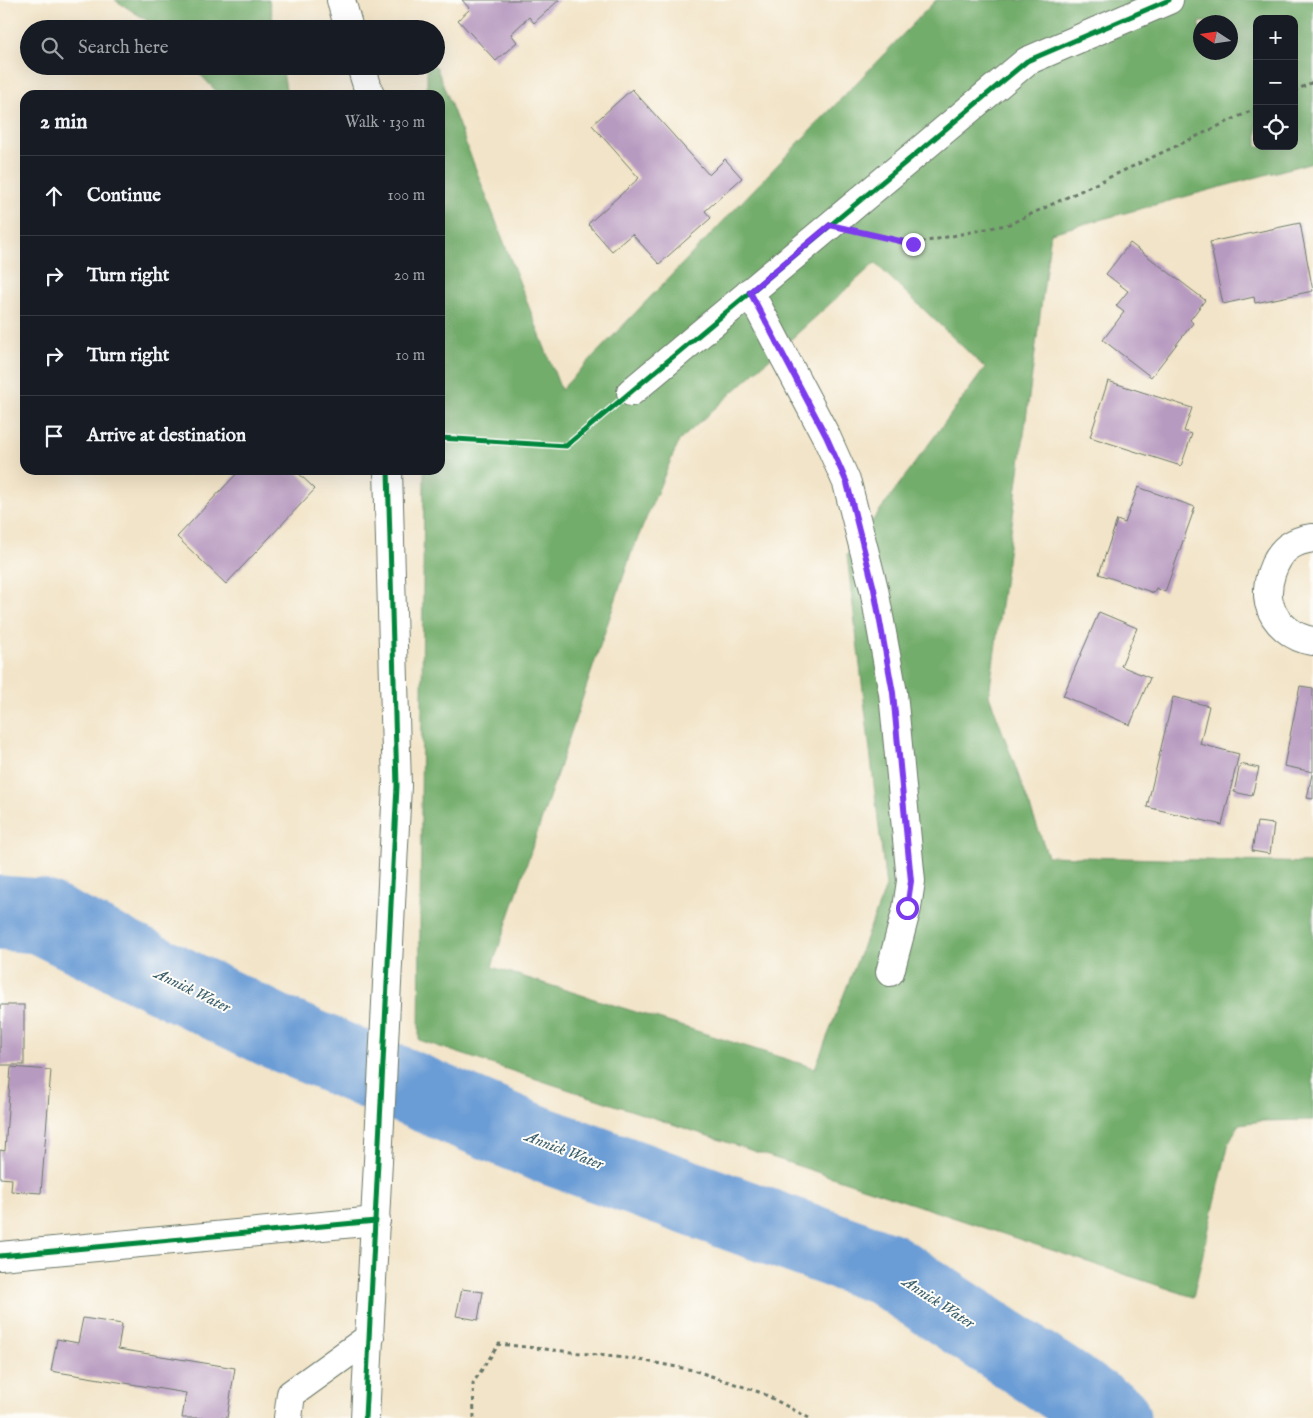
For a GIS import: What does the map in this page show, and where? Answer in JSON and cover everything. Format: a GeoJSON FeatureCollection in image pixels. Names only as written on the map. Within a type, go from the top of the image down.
{"type":"FeatureCollection","features":[{"type":"Feature","properties":{"kind":"street"},"geometry":{"type":"LineString","coordinates":[[341,0],[347,20]]}},
{"type":"Feature","properties":{"kind":"street"},"geometry":{"type":"LineString","coordinates":[[631,392],[1027,61],[1169,0]]}},
{"type":"Feature","properties":{"kind":"street"},"geometry":{"type":"LineString","coordinates":[[364,75],[368,90]]}},
{"type":"Feature","properties":{"kind":"street"},"geometry":{"type":"LineString","coordinates":[[750,292],[826,436],[847,483],[874,589],[893,693],[911,881],[907,908],[890,972]]}},
{"type":"Feature","properties":{"kind":"street"},"geometry":{"type":"LineString","coordinates":[[366,1418],[397,786],[388,475]]}},
{"type":"Feature","properties":{"kind":"street"},"geometry":{"type":"LineString","coordinates":[[1313,538],[1304,539],[1288,547],[1276,561],[1268,585],[1269,603],[1273,613],[1284,628],[1299,638],[1313,641]]}},
{"type":"Feature","properties":{"kind":"street"},"geometry":{"type":"LineString","coordinates":[[0,1256],[376,1221]]}},
{"type":"Feature","properties":{"kind":"street"},"geometry":{"type":"LineString","coordinates":[[288,1418],[291,1394],[370,1337]]}},
{"type":"Feature","properties":{"kind":"path"},"geometry":{"type":"LineString","coordinates":[[1298,89],[1313,82]]}},
{"type":"Feature","properties":{"kind":"path"},"geometry":{"type":"LineString","coordinates":[[830,225],[913,244],[1010,224],[1253,110]]}},
{"type":"Feature","properties":{"kind":"path"},"geometry":{"type":"LineString","coordinates":[[474,1418],[473,1383],[499,1344],[634,1360],[692,1370],[762,1393],[809,1418]]}},
{"type":"Feature","properties":{"kind":"green space"},"geometry":{"type":"Polygon","coordinates":[[[115,0],[269,0],[273,20],[146,20],[115,0]]]}},
{"type":"Feature","properties":{"kind":"green space"},"geometry":{"type":"Polygon","coordinates":[[[936,0],[1313,0],[1313,162],[1051,233],[989,695],[1048,856],[1313,863],[1313,1120],[1263,1121],[1239,1124],[1229,1142],[1193,1297],[419,1040],[424,475],[445,475],[445,90],[427,90],[427,75],[439,75],[561,390],[936,0]],[[875,263],[679,441],[631,554],[492,967],[815,1068],[886,887],[847,555],[985,368],[875,263]]]}},
{"type":"Feature","properties":{"kind":"green space"},"geometry":{"type":"Polygon","coordinates":[[[201,75],[284,75],[286,90],[215,90],[201,75]]]}},
{"type":"Feature","properties":{"kind":"building"},"geometry":{"type":"Polygon","coordinates":[[[462,0],[559,0],[534,23],[529,17],[511,34],[517,42],[496,61],[458,20],[470,9],[462,0]]]}},
{"type":"Feature","properties":{"kind":"building"},"geometry":{"type":"Polygon","coordinates":[[[632,89],[709,175],[725,159],[742,178],[705,211],[711,218],[659,264],[632,234],[612,251],[588,224],[639,178],[592,125],[632,89]]]}},
{"type":"Feature","properties":{"kind":"building"},"geometry":{"type":"Polygon","coordinates":[[[1300,223],[1313,291],[1255,303],[1254,297],[1223,304],[1210,242],[1300,223]]]}},
{"type":"Feature","properties":{"kind":"building"},"geometry":{"type":"Polygon","coordinates":[[[1130,243],[1205,300],[1190,320],[1193,323],[1151,377],[1103,340],[1124,312],[1116,306],[1128,291],[1106,274],[1130,243]]]}},
{"type":"Feature","properties":{"kind":"building"},"geometry":{"type":"Polygon","coordinates":[[[1108,381],[1192,408],[1184,431],[1192,434],[1181,466],[1090,437],[1108,381]]]}},
{"type":"Feature","properties":{"kind":"building"},"geometry":{"type":"Polygon","coordinates":[[[235,475],[300,475],[315,489],[226,584],[177,537],[235,475]]]}},
{"type":"Feature","properties":{"kind":"building"},"geometry":{"type":"Polygon","coordinates":[[[1138,487],[1195,507],[1165,592],[1156,588],[1154,593],[1099,574],[1117,520],[1125,523],[1138,487]]]}},
{"type":"Feature","properties":{"kind":"building"},"geometry":{"type":"Polygon","coordinates":[[[1099,612],[1137,628],[1121,666],[1150,678],[1130,725],[1063,696],[1099,612]]]}},
{"type":"Feature","properties":{"kind":"building"},"geometry":{"type":"Polygon","coordinates":[[[1300,686],[1313,688],[1313,772],[1284,766],[1300,686]]]}},
{"type":"Feature","properties":{"kind":"building"},"geometry":{"type":"Polygon","coordinates":[[[1173,697],[1209,706],[1200,744],[1239,754],[1222,825],[1147,807],[1173,697]]]}},
{"type":"Feature","properties":{"kind":"building"},"geometry":{"type":"Polygon","coordinates":[[[1240,764],[1259,768],[1252,796],[1234,792],[1240,764]]]}},
{"type":"Feature","properties":{"kind":"building"},"geometry":{"type":"Polygon","coordinates":[[[1313,774],[1313,799],[1307,798],[1313,774]]]}},
{"type":"Feature","properties":{"kind":"building"},"geometry":{"type":"Polygon","coordinates":[[[1257,822],[1274,824],[1270,854],[1252,851],[1257,822]]]}},
{"type":"Feature","properties":{"kind":"building"},"geometry":{"type":"Polygon","coordinates":[[[0,1005],[24,1005],[24,1065],[0,1065],[0,1005]]]}},
{"type":"Feature","properties":{"kind":"building"},"geometry":{"type":"Polygon","coordinates":[[[11,1067],[51,1070],[41,1193],[11,1191],[12,1179],[0,1178],[0,1150],[5,1151],[11,1067]]]}},
{"type":"Feature","properties":{"kind":"building"},"geometry":{"type":"Polygon","coordinates":[[[462,1289],[483,1292],[478,1320],[456,1316],[462,1289]]]}},
{"type":"Feature","properties":{"kind":"building"},"geometry":{"type":"Polygon","coordinates":[[[83,1318],[122,1324],[118,1349],[235,1368],[227,1418],[182,1418],[186,1393],[51,1371],[57,1339],[78,1343],[83,1318]]]}},
{"type":"Feature","properties":{"kind":"waterway","name":"Annick Water"},"geometry":{"type":"LineString","coordinates":[[0,913],[39,916],[274,1031],[538,1143],[886,1269],[1113,1418]]}},
{"type":"Feature","properties":{"kind":"cycle path"},"geometry":{"type":"LineString","coordinates":[[445,438],[566,446],[1027,61],[1169,0]]}},
{"type":"Feature","properties":{"kind":"cycle path"},"geometry":{"type":"LineString","coordinates":[[365,1418],[397,786],[388,475]]}},
{"type":"Feature","properties":{"kind":"cycle path"},"geometry":{"type":"LineString","coordinates":[[0,1256],[376,1221]]}},
{"type":"Feature","properties":{"kind":"route"},"geometry":{"type":"LineString","coordinates":[[907,908],[911,881],[893,693],[874,589],[847,483],[826,436],[750,292],[830,225],[913,244]]}}]}
